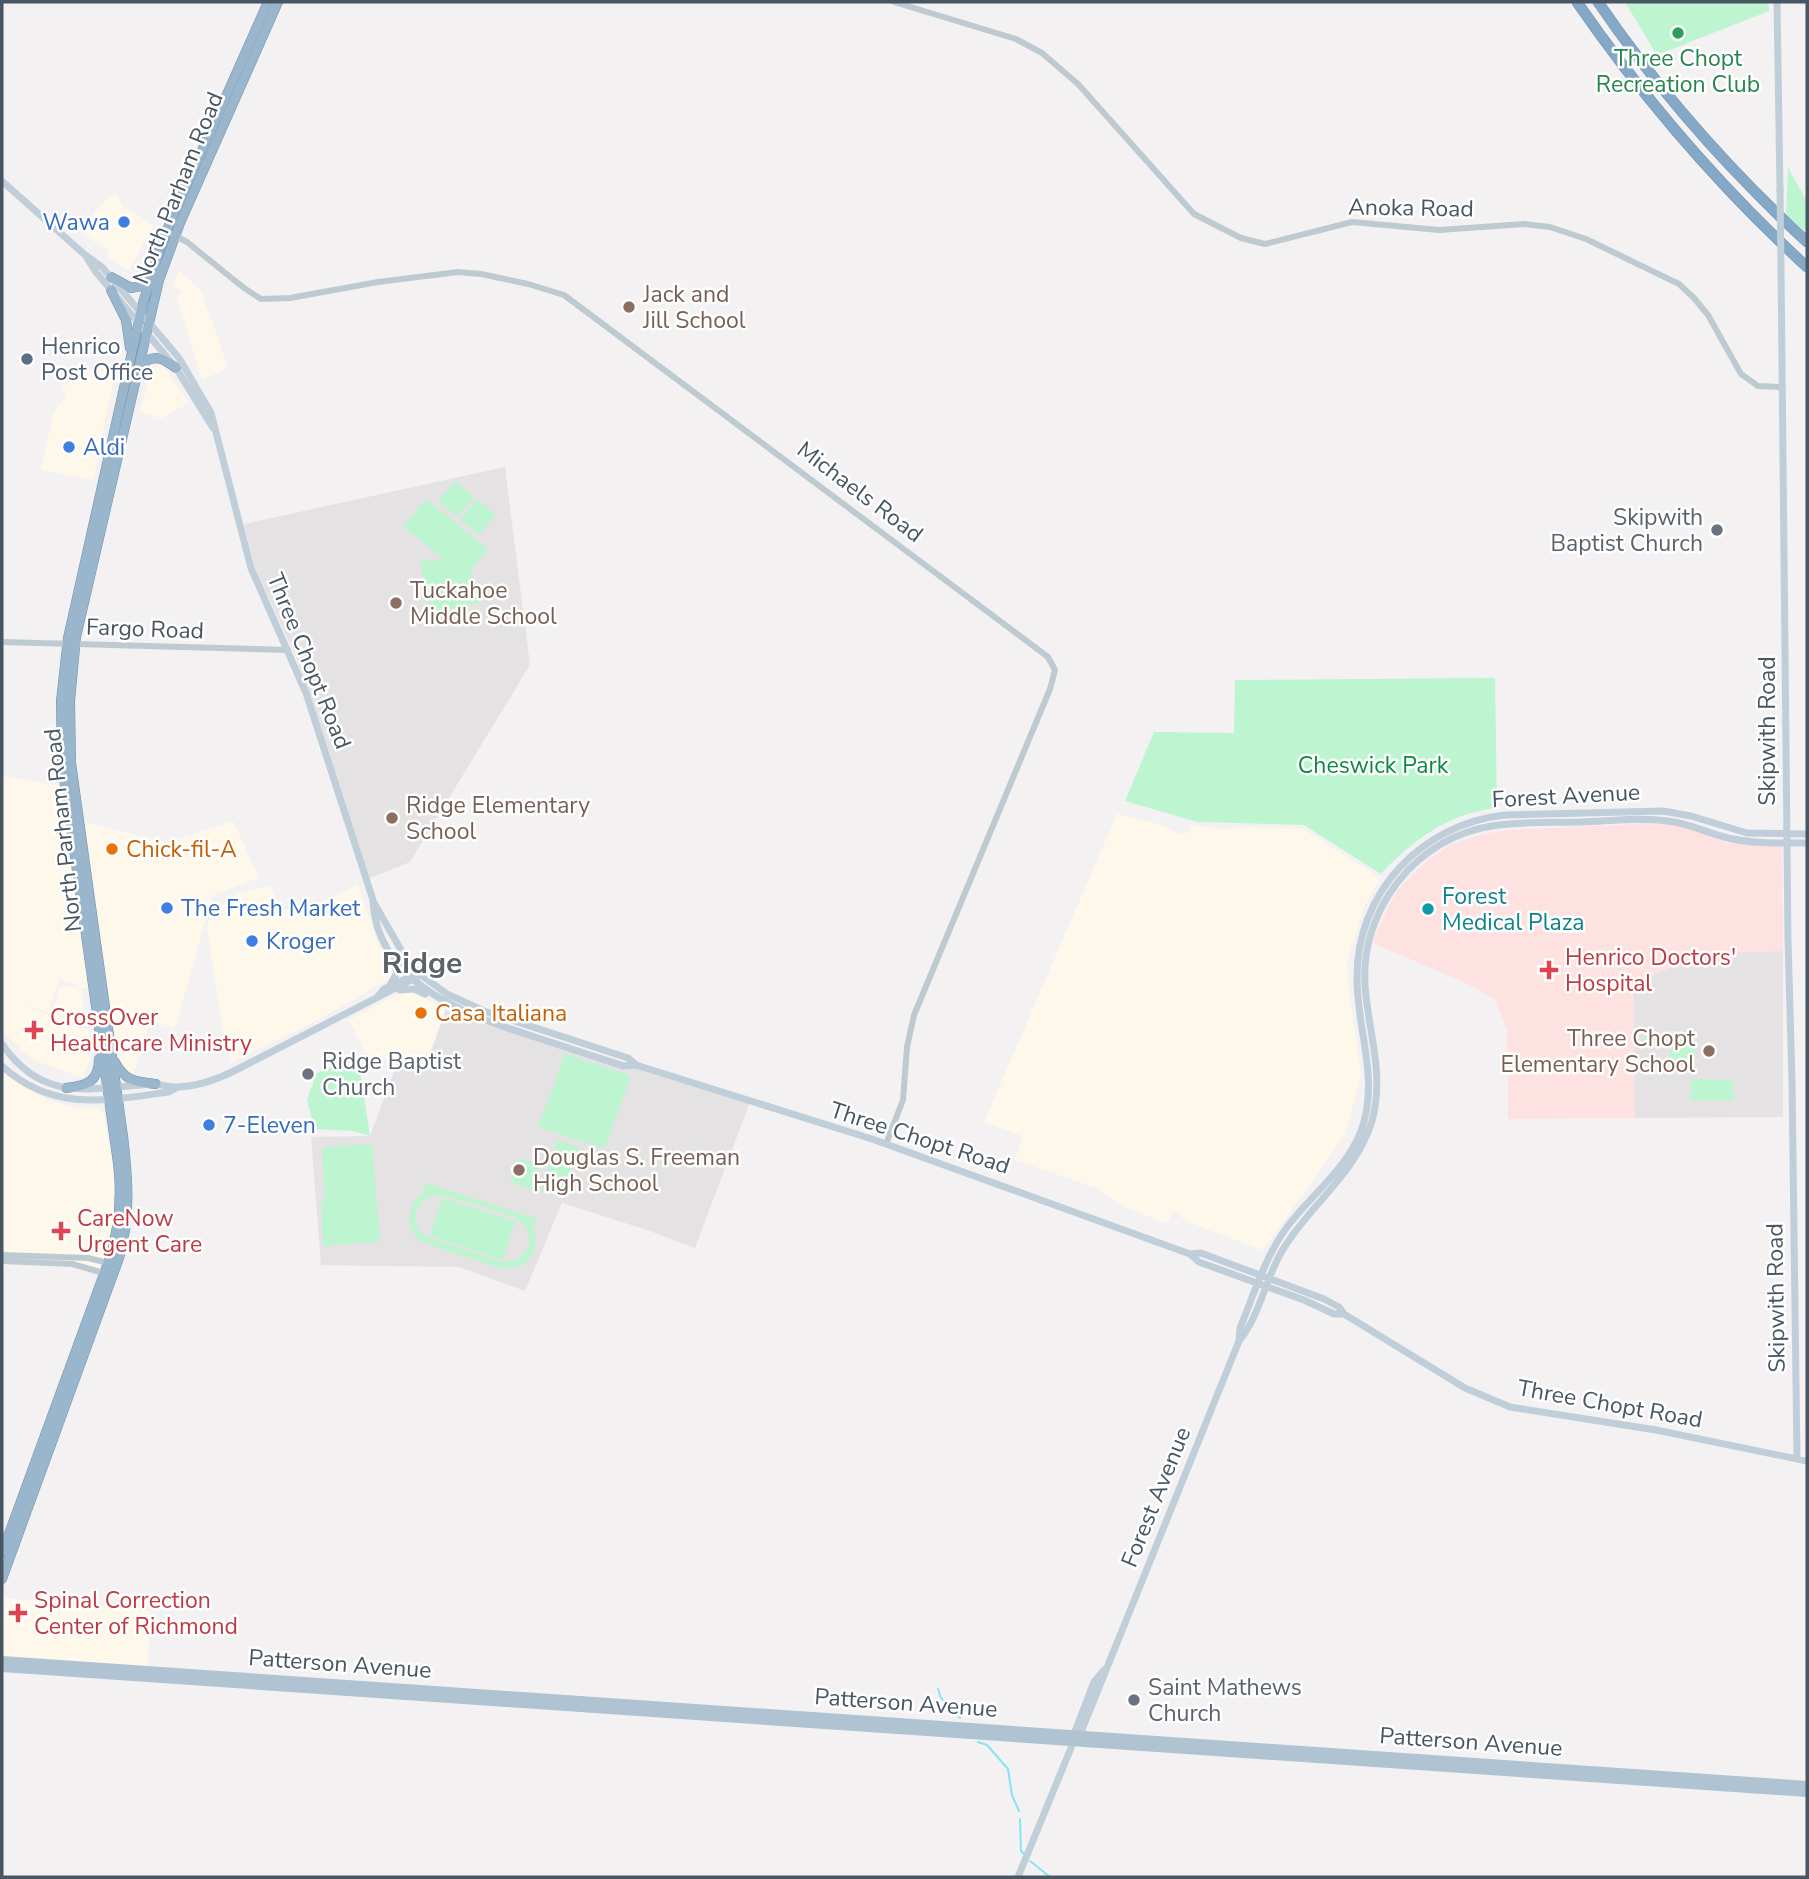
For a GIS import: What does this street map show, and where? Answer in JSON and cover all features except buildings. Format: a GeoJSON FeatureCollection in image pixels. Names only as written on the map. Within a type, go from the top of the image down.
{"type":"FeatureCollection","features":[{"type":"Feature","properties":{"kind":"highway","name":"North Parham Road"},"geometry":{"type":"LineString","coordinates":[[2,1553],[108,1274],[123,1242],[128,1202],[112,1094],[100,1040],[62,764],[61,701],[131,357],[171,233],[268,2]]}},
{"type":"Feature","properties":{"kind":"highway","name":"North Parham Road"},"geometry":{"type":"LineString","coordinates":[[112,1094],[111,1056],[71,763],[71,644],[146,331],[141,312],[154,268],[278,2]]}},
{"type":"Feature","properties":{"kind":"highway"},"geometry":{"type":"LineString","coordinates":[[1577,2],[1611,50],[1685,141],[1756,218],[1807,267]]}},
{"type":"Feature","properties":{"kind":"highway"},"geometry":{"type":"LineString","coordinates":[[1598,2],[1691,122],[1769,206],[1807,242]]}},
{"type":"Feature","properties":{"kind":"highway"},"geometry":{"type":"LineString","coordinates":[[111,277],[127,287],[138,288],[144,284],[154,268]]}},
{"type":"Feature","properties":{"kind":"highway"},"geometry":{"type":"LineString","coordinates":[[111,290],[126,320],[131,357]]}},
{"type":"Feature","properties":{"kind":"highway"},"geometry":{"type":"LineString","coordinates":[[130,401],[146,360],[159,357],[176,368]]}},
{"type":"Feature","properties":{"kind":"highway"},"geometry":{"type":"LineString","coordinates":[[66,1088],[86,1085],[94,1079],[99,1065],[100,1040]]}},
{"type":"Feature","properties":{"kind":"highway"},"geometry":{"type":"LineString","coordinates":[[111,1056],[128,1080],[156,1084]]}},
{"type":"Feature","properties":{"kind":"highway","name":"North Parham Road"},"geometry":{"type":"LineString","coordinates":[[2,1579],[108,1274],[120,1199],[117,1131]]}},
{"type":"Feature","properties":{"kind":"main road","name":"Skipwith Road"},"geometry":{"type":"LineString","coordinates":[[1777,2],[1797,1459]]}},
{"type":"Feature","properties":{"kind":"main road","name":"Three Chopt Road"},"geometry":{"type":"LineString","coordinates":[[2,181],[84,254],[103,267],[141,312]]}},
{"type":"Feature","properties":{"kind":"main road","name":"Three Chopt Road"},"geometry":{"type":"LineString","coordinates":[[84,254],[111,290],[179,358],[211,413],[251,568],[312,707],[373,900],[415,977],[475,1008],[628,1058],[636,1065]]}},
{"type":"Feature","properties":{"kind":"main road","name":"Three Chopt Road"},"geometry":{"type":"LineString","coordinates":[[146,331],[176,368],[216,435]]}},
{"type":"Feature","properties":{"kind":"main road","name":"Forest Avenue"},"geometry":{"type":"LineString","coordinates":[[1018,1877],[1239,1341],[1240,1328],[1265,1276],[1292,1235],[1348,1169],[1367,1135],[1375,1110],[1378,1077],[1365,989],[1367,953],[1377,917],[1405,873],[1420,858],[1458,835],[1504,824],[1659,820],[1748,842],[1787,839],[1807,834]]}},
{"type":"Feature","properties":{"kind":"main road","name":"Forest Avenue"},"geometry":{"type":"LineString","coordinates":[[1787,839],[1807,843]]}},
{"type":"Feature","properties":{"kind":"main road","name":"Three Chopt Road"},"geometry":{"type":"LineString","coordinates":[[373,900],[376,926],[392,955],[442,1001],[487,1021],[624,1066],[636,1065],[886,1144],[1190,1254],[1201,1254],[1324,1298],[1339,1307],[1343,1314],[1465,1388],[1510,1407],[1656,1430],[1807,1461]]}},
{"type":"Feature","properties":{"kind":"main road"},"geometry":{"type":"LineString","coordinates":[[388,990],[397,974],[392,955]]}},
{"type":"Feature","properties":{"kind":"main road"},"geometry":{"type":"LineString","coordinates":[[2,1066],[32,1088],[53,1097],[77,1101],[156,1084],[177,1087],[204,1083],[224,1076],[415,977]]}},
{"type":"Feature","properties":{"kind":"main road"},"geometry":{"type":"LineString","coordinates":[[388,990],[414,989],[442,1001]]}},
{"type":"Feature","properties":{"kind":"main road"},"geometry":{"type":"LineString","coordinates":[[2,1044],[15,1061],[31,1074],[66,1088],[112,1094],[168,1092],[177,1087]]}},
{"type":"Feature","properties":{"kind":"main road","name":"Three Chopt Road"},"geometry":{"type":"LineString","coordinates":[[1190,1254],[1199,1262],[1334,1314],[1343,1314]]}},
{"type":"Feature","properties":{"kind":"main road","name":"Patterson Avenue"},"geometry":{"type":"LineString","coordinates":[[2,1660],[1076,1737],[1807,1793]]}},
{"type":"Feature","properties":{"kind":"main road","name":"Patterson Avenue"},"geometry":{"type":"LineString","coordinates":[[2,1668],[1807,1785]]}},
{"type":"Feature","properties":{"kind":"street","name":"Anoka Road"},"geometry":{"type":"LineString","coordinates":[[894,2],[1016,39],[1042,53],[1078,84],[1194,214],[1241,238],[1265,244],[1352,222],[1438,230],[1524,223],[1550,227],[1611,250],[1679,284],[1708,315],[1741,374],[1758,386],[1782,387]]}},
{"type":"Feature","properties":{"kind":"street","name":"Michaels Road"},"geometry":{"type":"LineString","coordinates":[[171,233],[261,299],[290,298],[378,282],[458,272],[543,287],[564,295],[1048,657],[1055,670],[1050,689],[914,1015],[909,1034],[903,1100],[886,1144]]}},
{"type":"Feature","properties":{"kind":"street","name":"Fargo Road"},"geometry":{"type":"LineString","coordinates":[[2,642],[288,650]]}},
{"type":"Feature","properties":{"kind":"street"},"geometry":{"type":"LineString","coordinates":[[2,1255],[88,1258],[108,1263]]}},
{"type":"Feature","properties":{"kind":"street"},"geometry":{"type":"LineString","coordinates":[[2,1261],[72,1264],[108,1274]]}},
{"type":"Feature","properties":{"kind":"shaded area"},"geometry":{"type":"Polygon","coordinates":[[[116,194],[124,208],[154,225],[129,270],[106,257],[109,251],[86,236],[93,215],[104,201],[116,194]]]}},
{"type":"Feature","properties":{"kind":"shaded area"},"geometry":{"type":"Polygon","coordinates":[[[178,270],[201,290],[228,368],[202,380],[177,298],[183,292],[174,284],[178,270]]]}},
{"type":"Feature","properties":{"kind":"shaded area"},"geometry":{"type":"Polygon","coordinates":[[[101,363],[112,371],[114,377],[93,480],[41,470],[54,411],[66,398],[61,388],[101,363]]]}},
{"type":"Feature","properties":{"kind":"shaded area"},"geometry":{"type":"Polygon","coordinates":[[[161,363],[189,403],[161,418],[139,412],[147,388],[148,372],[161,363]]]}},
{"type":"Feature","properties":{"kind":"shaded area","name":"Tuckahoe Middle School"},"geometry":{"type":"Polygon","coordinates":[[[505,467],[530,665],[410,862],[367,879],[296,657],[255,568],[244,524],[505,467]]]}},
{"type":"Feature","properties":{"kind":"shaded area"},"geometry":{"type":"Polygon","coordinates":[[[2,776],[58,785],[90,989],[81,987],[85,1019],[70,1023],[89,1030],[91,1057],[83,1078],[32,1059],[2,1031],[2,776]],[[59,979],[48,1013],[11,998],[51,1016],[60,987],[80,986],[59,979]]]}},
{"type":"Feature","properties":{"kind":"shaded area"},"geometry":{"type":"Polygon","coordinates":[[[1117,814],[1158,824],[1181,834],[1190,832],[1190,825],[1224,830],[1248,827],[1303,829],[1381,878],[1365,905],[1347,962],[1361,1075],[1346,1133],[1263,1250],[1188,1222],[1173,1210],[1167,1223],[1124,1207],[1096,1188],[1015,1160],[1023,1136],[984,1122],[1117,814]]]}},
{"type":"Feature","properties":{"kind":"shaded area"},"geometry":{"type":"Polygon","coordinates":[[[81,821],[167,843],[233,821],[259,878],[213,895],[175,1028],[151,1021],[132,1078],[119,1059],[81,821]]]}},
{"type":"Feature","properties":{"kind":"shaded area","name":"Henrico Doctors' Hospital"},"geometry":{"type":"Polygon","coordinates":[[[1660,823],[1692,829],[1728,843],[1782,847],[1783,951],[1693,956],[1633,985],[1635,1118],[1508,1119],[1507,1030],[1494,999],[1468,984],[1373,943],[1396,892],[1424,863],[1450,845],[1479,835],[1506,830],[1660,823]]]}},
{"type":"Feature","properties":{"kind":"shaded area"},"geometry":{"type":"Polygon","coordinates":[[[358,885],[379,947],[392,965],[392,977],[323,1017],[232,1062],[224,1036],[207,928],[211,913],[238,893],[270,886],[282,912],[289,909],[292,915],[358,885]]]}},
{"type":"Feature","properties":{"kind":"shaded area","name":"Three Chopt Elementary School"},"geometry":{"type":"Polygon","coordinates":[[[1783,951],[1783,1117],[1635,1118],[1633,985],[1693,956],[1783,951]]]}},
{"type":"Feature","properties":{"kind":"shaded area"},"geometry":{"type":"Polygon","coordinates":[[[410,991],[420,994],[445,1010],[424,1071],[365,1053],[349,1020],[400,993],[410,991]]]}},
{"type":"Feature","properties":{"kind":"shaded area","name":"Douglas S. Freeman High School"},"geometry":{"type":"Polygon","coordinates":[[[449,1001],[480,1016],[750,1102],[695,1248],[562,1203],[525,1291],[459,1267],[321,1265],[311,1137],[370,1136],[397,1064],[424,1072],[449,1001]]]}},
{"type":"Feature","properties":{"kind":"shaded area"},"geometry":{"type":"Polygon","coordinates":[[[2,1072],[43,1098],[79,1109],[98,1108],[103,1111],[112,1161],[118,1172],[120,1199],[103,1276],[78,1267],[2,1264],[2,1072]]]}},
{"type":"Feature","properties":{"kind":"shaded area"},"geometry":{"type":"Polygon","coordinates":[[[2,1598],[150,1611],[148,1665],[135,1670],[2,1660],[2,1598]]]}},
{"type":"Feature","properties":{"kind":"green space","name":"Three Chopt Recreation Club"},"geometry":{"type":"Polygon","coordinates":[[[1768,2],[1769,11],[1657,55],[1626,4],[1768,2]]]}},
{"type":"Feature","properties":{"kind":"green space"},"geometry":{"type":"Polygon","coordinates":[[[1788,167],[1807,202],[1807,233],[1786,214],[1788,167]]]}},
{"type":"Feature","properties":{"kind":"green space"},"geometry":{"type":"Polygon","coordinates":[[[455,481],[474,497],[457,517],[438,501],[455,481]]]}},
{"type":"Feature","properties":{"kind":"green space"},"geometry":{"type":"Polygon","coordinates":[[[426,499],[488,549],[470,571],[480,602],[437,612],[430,611],[420,561],[445,560],[403,527],[426,499]]]}},
{"type":"Feature","properties":{"kind":"green space"},"geometry":{"type":"Polygon","coordinates":[[[477,499],[496,515],[479,535],[460,519],[477,499]]]}},
{"type":"Feature","properties":{"kind":"green space","name":"Cheswick Park"},"geometry":{"type":"Polygon","coordinates":[[[1495,678],[1497,808],[1464,815],[1433,830],[1405,850],[1381,874],[1304,825],[1197,822],[1125,801],[1154,732],[1234,733],[1235,680],[1495,678]]]}},
{"type":"Feature","properties":{"kind":"green space"},"geometry":{"type":"Polygon","coordinates":[[[1646,1032],[1665,1039],[1661,1049],[1643,1043],[1646,1032]]]}},
{"type":"Feature","properties":{"kind":"green space"},"geometry":{"type":"Polygon","coordinates":[[[1670,1040],[1695,1040],[1695,1064],[1681,1064],[1680,1070],[1670,1070],[1670,1040]]]}},
{"type":"Feature","properties":{"kind":"green space"},"geometry":{"type":"Polygon","coordinates":[[[565,1054],[631,1076],[603,1148],[538,1127],[565,1054]]]}},
{"type":"Feature","properties":{"kind":"green space"},"geometry":{"type":"Polygon","coordinates":[[[339,1064],[360,1071],[370,1136],[353,1131],[314,1129],[307,1099],[313,1084],[312,1075],[339,1064]]]}},
{"type":"Feature","properties":{"kind":"green space"},"geometry":{"type":"Polygon","coordinates":[[[1691,1079],[1733,1080],[1733,1100],[1691,1100],[1691,1079]]]}},
{"type":"Feature","properties":{"kind":"green space"},"geometry":{"type":"Polygon","coordinates":[[[557,1140],[579,1147],[563,1197],[541,1190],[557,1140]]]}},
{"type":"Feature","properties":{"kind":"green space"},"geometry":{"type":"Polygon","coordinates":[[[372,1144],[380,1242],[323,1246],[321,1202],[325,1201],[322,1151],[325,1147],[372,1144]]]}},
{"type":"Feature","properties":{"kind":"green space"},"geometry":{"type":"Polygon","coordinates":[[[519,1158],[540,1165],[532,1190],[510,1182],[519,1158]]]}},
{"type":"Feature","properties":{"kind":"green space"},"geometry":{"type":"Polygon","coordinates":[[[426,1183],[537,1219],[535,1225],[532,1224],[536,1237],[534,1253],[526,1263],[511,1269],[500,1268],[422,1242],[412,1230],[409,1216],[414,1202],[426,1191],[426,1183]],[[440,1195],[429,1197],[418,1207],[416,1224],[421,1232],[429,1238],[502,1262],[522,1257],[528,1247],[529,1235],[520,1221],[494,1210],[440,1195]]]}},
{"type":"Feature","properties":{"kind":"green space"},"geometry":{"type":"Polygon","coordinates":[[[442,1198],[515,1221],[503,1260],[430,1236],[442,1198]]]}},
{"type":"Feature","properties":{"kind":"waterway"},"geometry":{"type":"LineString","coordinates":[[938,1689],[941,1698],[960,1718]]}},
{"type":"Feature","properties":{"kind":"waterway"},"geometry":{"type":"LineString","coordinates":[[978,1742],[987,1745],[1008,1769],[1012,1795],[1019,1811]]}},
{"type":"Feature","properties":{"kind":"waterway"},"geometry":{"type":"LineString","coordinates":[[1020,1819],[1021,1851],[1024,1854]]}},
{"type":"Feature","properties":{"kind":"waterway"},"geometry":{"type":"LineString","coordinates":[[1030,1861],[1050,1877]]}},
{"type":"Feature","properties":{"kind":"place","name":"Three Chopt Recreation Club"},"geometry":{"type":"Point","coordinates":[1678,33]}},
{"type":"Feature","properties":{"kind":"place","name":"Wawa"},"geometry":{"type":"Point","coordinates":[124,222]}},
{"type":"Feature","properties":{"kind":"place","name":"Jack and Jill School"},"geometry":{"type":"Point","coordinates":[629,307]}},
{"type":"Feature","properties":{"kind":"place","name":"Henrico Post Office"},"geometry":{"type":"Point","coordinates":[27,359]}},
{"type":"Feature","properties":{"kind":"place","name":"Aldi"},"geometry":{"type":"Point","coordinates":[69,447]}},
{"type":"Feature","properties":{"kind":"place","name":"Skipwith Baptist Church"},"geometry":{"type":"Point","coordinates":[1717,530]}},
{"type":"Feature","properties":{"kind":"place","name":"Tuckahoe Middle School"},"geometry":{"type":"Point","coordinates":[396,603]}},
{"type":"Feature","properties":{"kind":"place","name":"Ridge Elementary School"},"geometry":{"type":"Point","coordinates":[392,818]}},
{"type":"Feature","properties":{"kind":"place","name":"Chick-fil-A"},"geometry":{"type":"Point","coordinates":[112,849]}},
{"type":"Feature","properties":{"kind":"place","name":"The Fresh Market"},"geometry":{"type":"Point","coordinates":[167,908]}},
{"type":"Feature","properties":{"kind":"place","name":"Forest Medical Plaza"},"geometry":{"type":"Point","coordinates":[1428,909]}},
{"type":"Feature","properties":{"kind":"place","name":"Kroger"},"geometry":{"type":"Point","coordinates":[252,941]}},
{"type":"Feature","properties":{"kind":"place","name":"Henrico Doctors' Hospital"},"geometry":{"type":"Point","coordinates":[1549,970]}},
{"type":"Feature","properties":{"kind":"place","name":"Casa Italiana"},"geometry":{"type":"Point","coordinates":[421,1013]}},
{"type":"Feature","properties":{"kind":"place","name":"CrossOver Healthcare Ministry"},"geometry":{"type":"Point","coordinates":[34,1030]}},
{"type":"Feature","properties":{"kind":"place","name":"Three Chopt Elementary School"},"geometry":{"type":"Point","coordinates":[1709,1051]}},
{"type":"Feature","properties":{"kind":"place","name":"Ridge Baptist Church"},"geometry":{"type":"Point","coordinates":[308,1074]}},
{"type":"Feature","properties":{"kind":"place","name":"7-Eleven"},"geometry":{"type":"Point","coordinates":[209,1125]}},
{"type":"Feature","properties":{"kind":"place","name":"Douglas S. Freeman High School"},"geometry":{"type":"Point","coordinates":[519,1170]}},
{"type":"Feature","properties":{"kind":"place","name":"CareNow Urgent Care"},"geometry":{"type":"Point","coordinates":[61,1231]}},
{"type":"Feature","properties":{"kind":"place","name":"Spinal Correction Center of Richmond"},"geometry":{"type":"Point","coordinates":[18,1613]}},
{"type":"Feature","properties":{"kind":"place","name":"Saint Mathews Church"},"geometry":{"type":"Point","coordinates":[1134,1700]}},
{"type":"Feature","properties":{"kind":"district","name":"Ridge"},"geometry":{"type":"Point","coordinates":[422,963]}}]}
